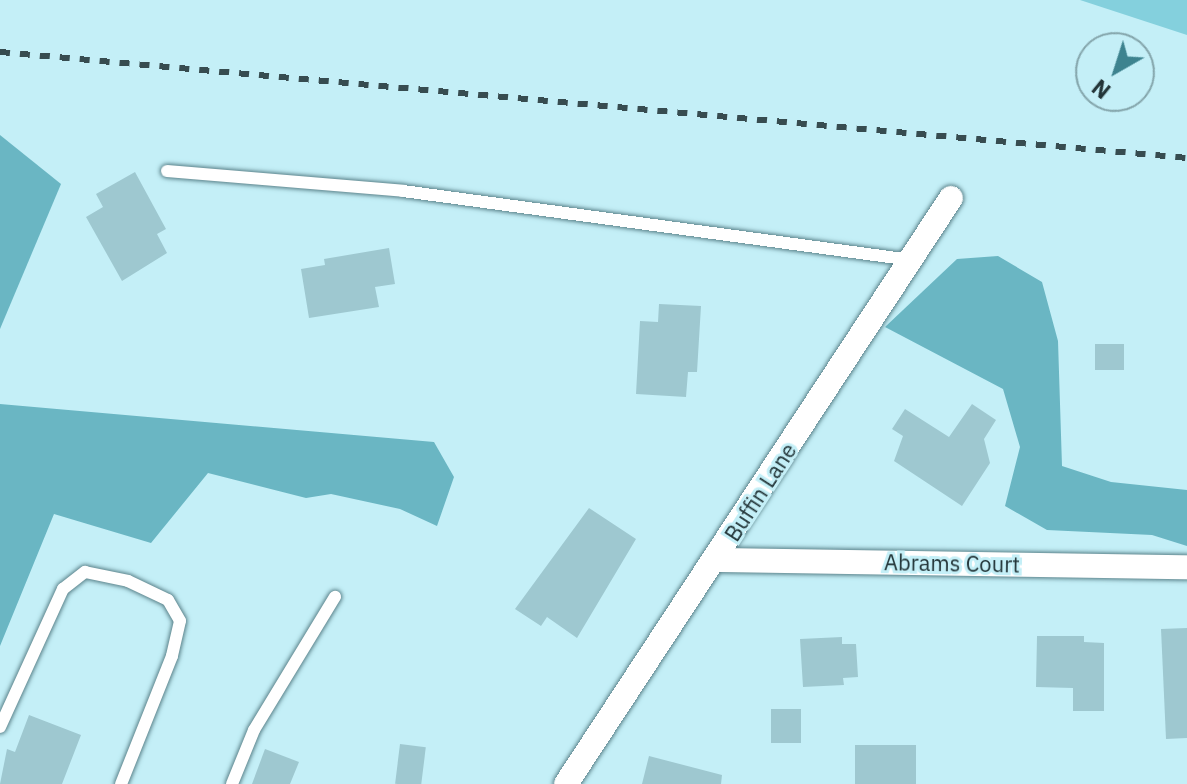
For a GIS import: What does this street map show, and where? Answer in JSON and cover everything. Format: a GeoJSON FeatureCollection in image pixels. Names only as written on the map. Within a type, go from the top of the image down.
{"type":"FeatureCollection","features":[{"type":"Feature","properties":{"kind":"street","name":"Buffin Lane"},"geometry":{"type":"LineString","coordinates":[[566,784],[717,560],[951,198]]}},
{"type":"Feature","properties":{"kind":"street","name":"Abrams Court"},"geometry":{"type":"LineString","coordinates":[[717,560],[1187,567]]}},
{"type":"Feature","properties":{"kind":"lane"},"geometry":{"type":"LineString","coordinates":[[167,171],[403,191],[911,260]]}},
{"type":"Feature","properties":{"kind":"lane"},"geometry":{"type":"LineString","coordinates":[[0,727],[63,589],[85,572],[128,581],[168,600],[180,621],[172,656],[121,784]]}},
{"type":"Feature","properties":{"kind":"lane"},"geometry":{"type":"LineString","coordinates":[[232,784],[254,730],[335,597]]}},
{"type":"Feature","properties":{"kind":"shaded area"},"geometry":{"type":"Polygon","coordinates":[[[1080,0],[1187,0],[1187,35],[1080,0]]]}},
{"type":"Feature","properties":{"kind":"shaded area"},"geometry":{"type":"Polygon","coordinates":[[[0,135],[61,184],[0,329],[0,135]]]}},
{"type":"Feature","properties":{"kind":"shaded area"},"geometry":{"type":"Polygon","coordinates":[[[998,256],[1042,282],[1058,341],[1062,466],[1111,482],[1187,490],[1187,546],[1152,535],[1047,530],[1005,506],[1020,447],[1003,389],[885,327],[957,259],[998,256]]]}},
{"type":"Feature","properties":{"kind":"shaded area"},"geometry":{"type":"Polygon","coordinates":[[[0,404],[434,442],[454,477],[437,526],[400,509],[331,494],[306,498],[208,473],[151,543],[54,514],[0,646],[0,404]]]}},
{"type":"Feature","properties":{"kind":"building"},"geometry":{"type":"Polygon","coordinates":[[[135,172],[166,229],[157,234],[167,253],[122,281],[86,217],[103,207],[96,194],[135,172]]]}},
{"type":"Feature","properties":{"kind":"building"},"geometry":{"type":"Polygon","coordinates":[[[389,248],[395,284],[375,287],[379,307],[309,318],[301,269],[325,265],[324,259],[389,248]]]}},
{"type":"Feature","properties":{"kind":"building"},"geometry":{"type":"Polygon","coordinates":[[[659,304],[701,306],[697,372],[688,372],[686,397],[636,394],[640,321],[658,322],[659,304]]]}},
{"type":"Feature","properties":{"kind":"building"},"geometry":{"type":"Polygon","coordinates":[[[1095,344],[1124,344],[1124,370],[1095,370],[1095,344]]]}},
{"type":"Feature","properties":{"kind":"building"},"geometry":{"type":"Polygon","coordinates":[[[972,404],[996,420],[984,439],[990,463],[962,506],[894,461],[903,436],[892,429],[905,409],[949,437],[972,404]]]}},
{"type":"Feature","properties":{"kind":"building"},"geometry":{"type":"Polygon","coordinates":[[[589,508],[636,539],[577,638],[547,617],[541,626],[515,609],[589,508]]]}},
{"type":"Feature","properties":{"kind":"building"},"geometry":{"type":"Polygon","coordinates":[[[1187,628],[1187,738],[1166,739],[1161,629],[1187,628]]]}},
{"type":"Feature","properties":{"kind":"building"},"geometry":{"type":"Polygon","coordinates":[[[1037,636],[1084,636],[1084,642],[1104,643],[1104,711],[1073,711],[1073,688],[1036,687],[1037,636]]]}},
{"type":"Feature","properties":{"kind":"building"},"geometry":{"type":"Polygon","coordinates":[[[842,637],[842,644],[856,644],[858,677],[843,678],[844,685],[803,687],[800,639],[842,637]]]}},
{"type":"Feature","properties":{"kind":"building"},"geometry":{"type":"Polygon","coordinates":[[[771,709],[801,709],[801,743],[771,743],[771,709]]]}},
{"type":"Feature","properties":{"kind":"building"},"geometry":{"type":"Polygon","coordinates":[[[29,715],[81,735],[62,784],[0,784],[7,749],[15,752],[29,715]]]}},
{"type":"Feature","properties":{"kind":"building"},"geometry":{"type":"Polygon","coordinates":[[[400,744],[426,747],[421,784],[395,784],[400,744]]]}},
{"type":"Feature","properties":{"kind":"building"},"geometry":{"type":"Polygon","coordinates":[[[855,745],[916,745],[916,784],[855,784],[855,745]]]}},
{"type":"Feature","properties":{"kind":"building"},"geometry":{"type":"Polygon","coordinates":[[[265,749],[299,762],[290,784],[252,784],[265,749]]]}},
{"type":"Feature","properties":{"kind":"building"},"geometry":{"type":"Polygon","coordinates":[[[649,756],[722,775],[721,784],[642,784],[649,756]]]}},
{"type":"Feature","properties":{"kind":"railway"},"geometry":{"type":"LineString","coordinates":[[0,52],[1187,158]]}}]}
